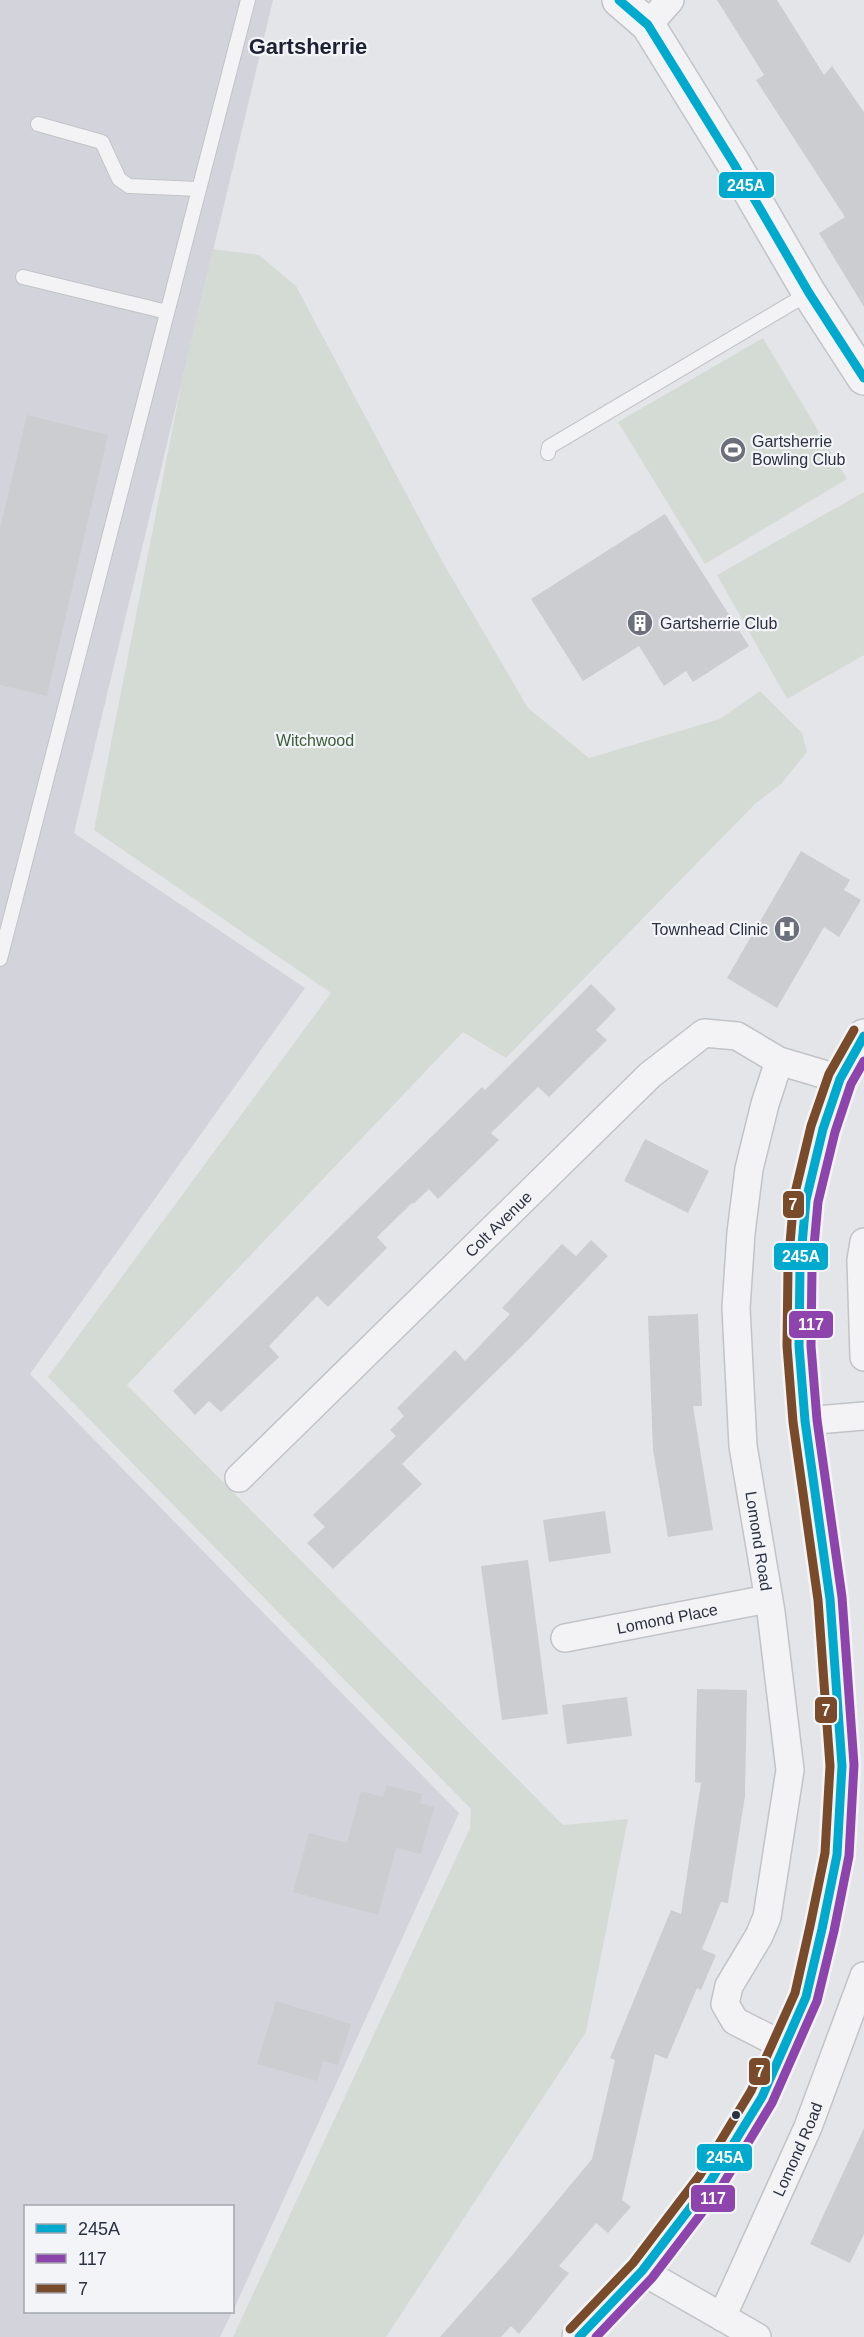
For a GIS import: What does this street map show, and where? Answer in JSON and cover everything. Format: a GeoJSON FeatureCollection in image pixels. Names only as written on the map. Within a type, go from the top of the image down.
{"type":"FeatureCollection","features":[{"type":"Feature","properties":{"kind":"street"},"geometry":{"type":"LineString","coordinates":[[619,0],[648,25],[734,164],[809,293],[863,374]]}},
{"type":"Feature","properties":{"kind":"street"},"geometry":{"type":"LineString","coordinates":[[648,25],[670,0]]}},
{"type":"Feature","properties":{"kind":"street","name":"Colt Avenue"},"geometry":{"type":"LineString","coordinates":[[239,1478],[650,1075],[704,1033],[737,1036],[779,1061]]}},
{"type":"Feature","properties":{"kind":"street"},"geometry":{"type":"LineString","coordinates":[[579,2337],[642,2271],[710,2182],[762,2097],[806,1997],[822,1929],[837,1855],[842,1766],[830,1599],[805,1421],[799,1346],[800,1267],[806,1200],[823,1129],[840,1079],[864,1036]]}},
{"type":"Feature","properties":{"kind":"street"},"geometry":{"type":"LineString","coordinates":[[779,1061],[840,1079]]}},
{"type":"Feature","properties":{"kind":"street","name":"Lomond Road"},"geometry":{"type":"LineString","coordinates":[[779,1061],[765,1104],[749,1169],[741,1233],[736,1308],[743,1446],[768,1599],[790,1770],[767,1917],[759,1936],[729,1986],[725,2004],[735,2021],[784,2046]]}},
{"type":"Feature","properties":{"kind":"street"},"geometry":{"type":"LineString","coordinates":[[864,1242],[861,1260],[864,1357]]}},
{"type":"Feature","properties":{"kind":"street"},"geometry":{"type":"LineString","coordinates":[[805,1421],[864,1416]]}},
{"type":"Feature","properties":{"kind":"street","name":"Lomond Place"},"geometry":{"type":"LineString","coordinates":[[565,1638],[768,1599]]}},
{"type":"Feature","properties":{"kind":"street","name":"Lomond Road"},"geometry":{"type":"LineString","coordinates":[[722,2317],[808,2127],[864,1976]]}},
{"type":"Feature","properties":{"kind":"street"},"geometry":{"type":"LineString","coordinates":[[642,2271],[757,2337]]}},
{"type":"Feature","properties":{"kind":"lane"},"geometry":{"type":"LineString","coordinates":[[0,959],[248,0]]}},
{"type":"Feature","properties":{"kind":"lane"},"geometry":{"type":"LineString","coordinates":[[38,124],[102,142],[119,179],[129,186],[199,189]]}},
{"type":"Feature","properties":{"kind":"lane"},"geometry":{"type":"LineString","coordinates":[[23,277],[167,312]]}},
{"type":"Feature","properties":{"kind":"lane"},"geometry":{"type":"LineString","coordinates":[[548,453],[549,447],[809,293]]}},
{"type":"Feature","properties":{"kind":"shaded area"},"geometry":{"type":"Polygon","coordinates":[[[0,0],[273,0],[74,833],[305,988],[30,1374],[459,1813],[234,2309],[234,2205],[24,2205],[24,2313],[232,2313],[220,2337],[0,2337],[0,0]]]}},
{"type":"Feature","properties":{"kind":"green space","name":"Witchwood"},"geometry":{"type":"Polygon","coordinates":[[[213,249],[259,255],[296,286],[442,561],[528,708],[589,758],[720,719],[760,691],[802,733],[807,752],[781,784],[756,803],[506,1058],[463,1032],[127,1385],[563,1825],[628,1819],[586,2032],[386,2337],[233,2337],[470,1828],[471,1809],[48,1377],[331,993],[94,830],[183,375],[213,249]]]}},
{"type":"Feature","properties":{"kind":"green space","name":"Gartsherrie Bowling Club"},"geometry":{"type":"Polygon","coordinates":[[[763,338],[847,479],[705,564],[618,422],[763,338]]]}},
{"type":"Feature","properties":{"kind":"green space"},"geometry":{"type":"Polygon","coordinates":[[[864,492],[864,655],[787,699],[717,575],[864,492]]]}},
{"type":"Feature","properties":{"kind":"building"},"geometry":{"type":"Polygon","coordinates":[[[717,0],[777,0],[824,75],[832,66],[864,112],[864,307],[819,233],[845,217],[756,80],[764,75],[717,0]]]}},
{"type":"Feature","properties":{"kind":"building"},"geometry":{"type":"Polygon","coordinates":[[[27,415],[108,435],[47,696],[0,685],[0,528],[27,415]]]}},
{"type":"Feature","properties":{"kind":"building","name":"Gartsherrie Club"},"geometry":{"type":"Polygon","coordinates":[[[665,514],[749,646],[693,682],[686,671],[664,686],[639,646],[583,681],[531,599],[665,514]]]}},
{"type":"Feature","properties":{"kind":"building"},"geometry":{"type":"Polygon","coordinates":[[[801,851],[850,880],[844,890],[861,900],[839,937],[824,927],[777,1008],[727,978],[801,851]]]}},
{"type":"Feature","properties":{"kind":"building"},"geometry":{"type":"Polygon","coordinates":[[[591,984],[616,1009],[596,1030],[607,1040],[549,1097],[538,1087],[491,1133],[499,1140],[438,1199],[429,1189],[412,1203],[377,1237],[387,1248],[328,1307],[317,1296],[269,1346],[279,1357],[221,1412],[209,1401],[195,1415],[173,1391],[482,1087],[485,1090],[591,984]]]}},
{"type":"Feature","properties":{"kind":"building"},"geometry":{"type":"Polygon","coordinates":[[[645,1139],[709,1171],[688,1213],[624,1181],[645,1139]]]}},
{"type":"Feature","properties":{"kind":"building"},"geometry":{"type":"Polygon","coordinates":[[[591,1240],[608,1256],[529,1339],[402,1464],[422,1484],[333,1569],[307,1543],[325,1527],[313,1515],[396,1436],[390,1430],[404,1416],[397,1408],[455,1350],[465,1361],[510,1314],[502,1308],[562,1244],[576,1256],[591,1240]]]}},
{"type":"Feature","properties":{"kind":"building"},"geometry":{"type":"Polygon","coordinates":[[[698,1314],[702,1406],[693,1406],[713,1530],[668,1537],[653,1450],[648,1316],[698,1314]]]}},
{"type":"Feature","properties":{"kind":"building"},"geometry":{"type":"Polygon","coordinates":[[[605,1511],[611,1553],[549,1562],[543,1520],[605,1511]]]}},
{"type":"Feature","properties":{"kind":"building"},"geometry":{"type":"Polygon","coordinates":[[[528,1560],[548,1714],[502,1720],[481,1566],[528,1560]]]}},
{"type":"Feature","properties":{"kind":"building"},"geometry":{"type":"Polygon","coordinates":[[[697,1689],[747,1690],[745,1796],[728,1903],[721,1902],[702,1949],[716,1955],[701,1990],[697,1988],[667,2059],[655,2054],[622,2200],[631,2207],[608,2233],[596,2223],[559,2266],[569,2273],[519,2334],[511,2326],[501,2337],[440,2337],[509,2259],[592,2159],[615,2060],[610,2058],[671,1910],[681,1914],[701,1783],[695,1782],[697,1689]]]}},
{"type":"Feature","properties":{"kind":"building"},"geometry":{"type":"Polygon","coordinates":[[[627,1697],[632,1736],[567,1744],[562,1705],[627,1697]]]}},
{"type":"Feature","properties":{"kind":"building"},"geometry":{"type":"Polygon","coordinates":[[[386,1785],[422,1794],[420,1803],[434,1807],[421,1854],[396,1848],[378,1915],[293,1892],[309,1833],[347,1843],[361,1791],[383,1797],[386,1785]]]}},
{"type":"Feature","properties":{"kind":"building"},"geometry":{"type":"Polygon","coordinates":[[[276,2001],[351,2024],[338,2065],[323,2061],[317,2081],[257,2064],[276,2001]]]}},
{"type":"Feature","properties":{"kind":"building"},"geometry":{"type":"Polygon","coordinates":[[[864,2128],[864,2234],[850,2263],[810,2244],[864,2128]]]}},
{"type":"Feature","properties":{"kind":"transit line","name":"245A"},"geometry":{"type":"LineString","coordinates":[[619,0],[648,25],[734,164],[809,293],[864,378]]}},
{"type":"Feature","properties":{"kind":"transit line","name":"7"},"geometry":{"type":"LineString","coordinates":[[570,2329],[633,2263],[700,2175],[751,2091],[795,1993],[810,1926],[825,1853],[830,1766],[818,1600],[793,1422],[787,1346],[788,1267],[794,1197],[811,1126],[829,1074],[854,1030]]}},
{"type":"Feature","properties":{"kind":"transit line","name":"245A"},"geometry":{"type":"LineString","coordinates":[[579,2337],[642,2271],[710,2182],[762,2097],[806,1997],[822,1929],[837,1855],[842,1766],[830,1599],[805,1421],[799,1346],[800,1267],[806,1200],[823,1129],[840,1079],[864,1036]]}},
{"type":"Feature","properties":{"kind":"transit line","name":"117"},"geometry":{"type":"LineString","coordinates":[[596,2337],[652,2278],[720,2189],[772,2103],[817,2001],[834,1931],[849,1856],[854,1765],[842,1597],[817,1420],[811,1346],[812,1268],[818,1202],[835,1132],[851,1084],[864,1061]]}},
{"type":"Feature","properties":{"kind":"place","name":"Gartsherrie Bowling Club"},"geometry":{"type":"Point","coordinates":[733,450]}},
{"type":"Feature","properties":{"kind":"place","name":"Gartsherrie Club"},"geometry":{"type":"Point","coordinates":[640,623]}},
{"type":"Feature","properties":{"kind":"place","name":"Townhead Clinic"},"geometry":{"type":"Point","coordinates":[787,929]}},
{"type":"Feature","properties":{"kind":"district","name":"Gartsherrie"},"geometry":{"type":"Point","coordinates":[308,46]}}]}
